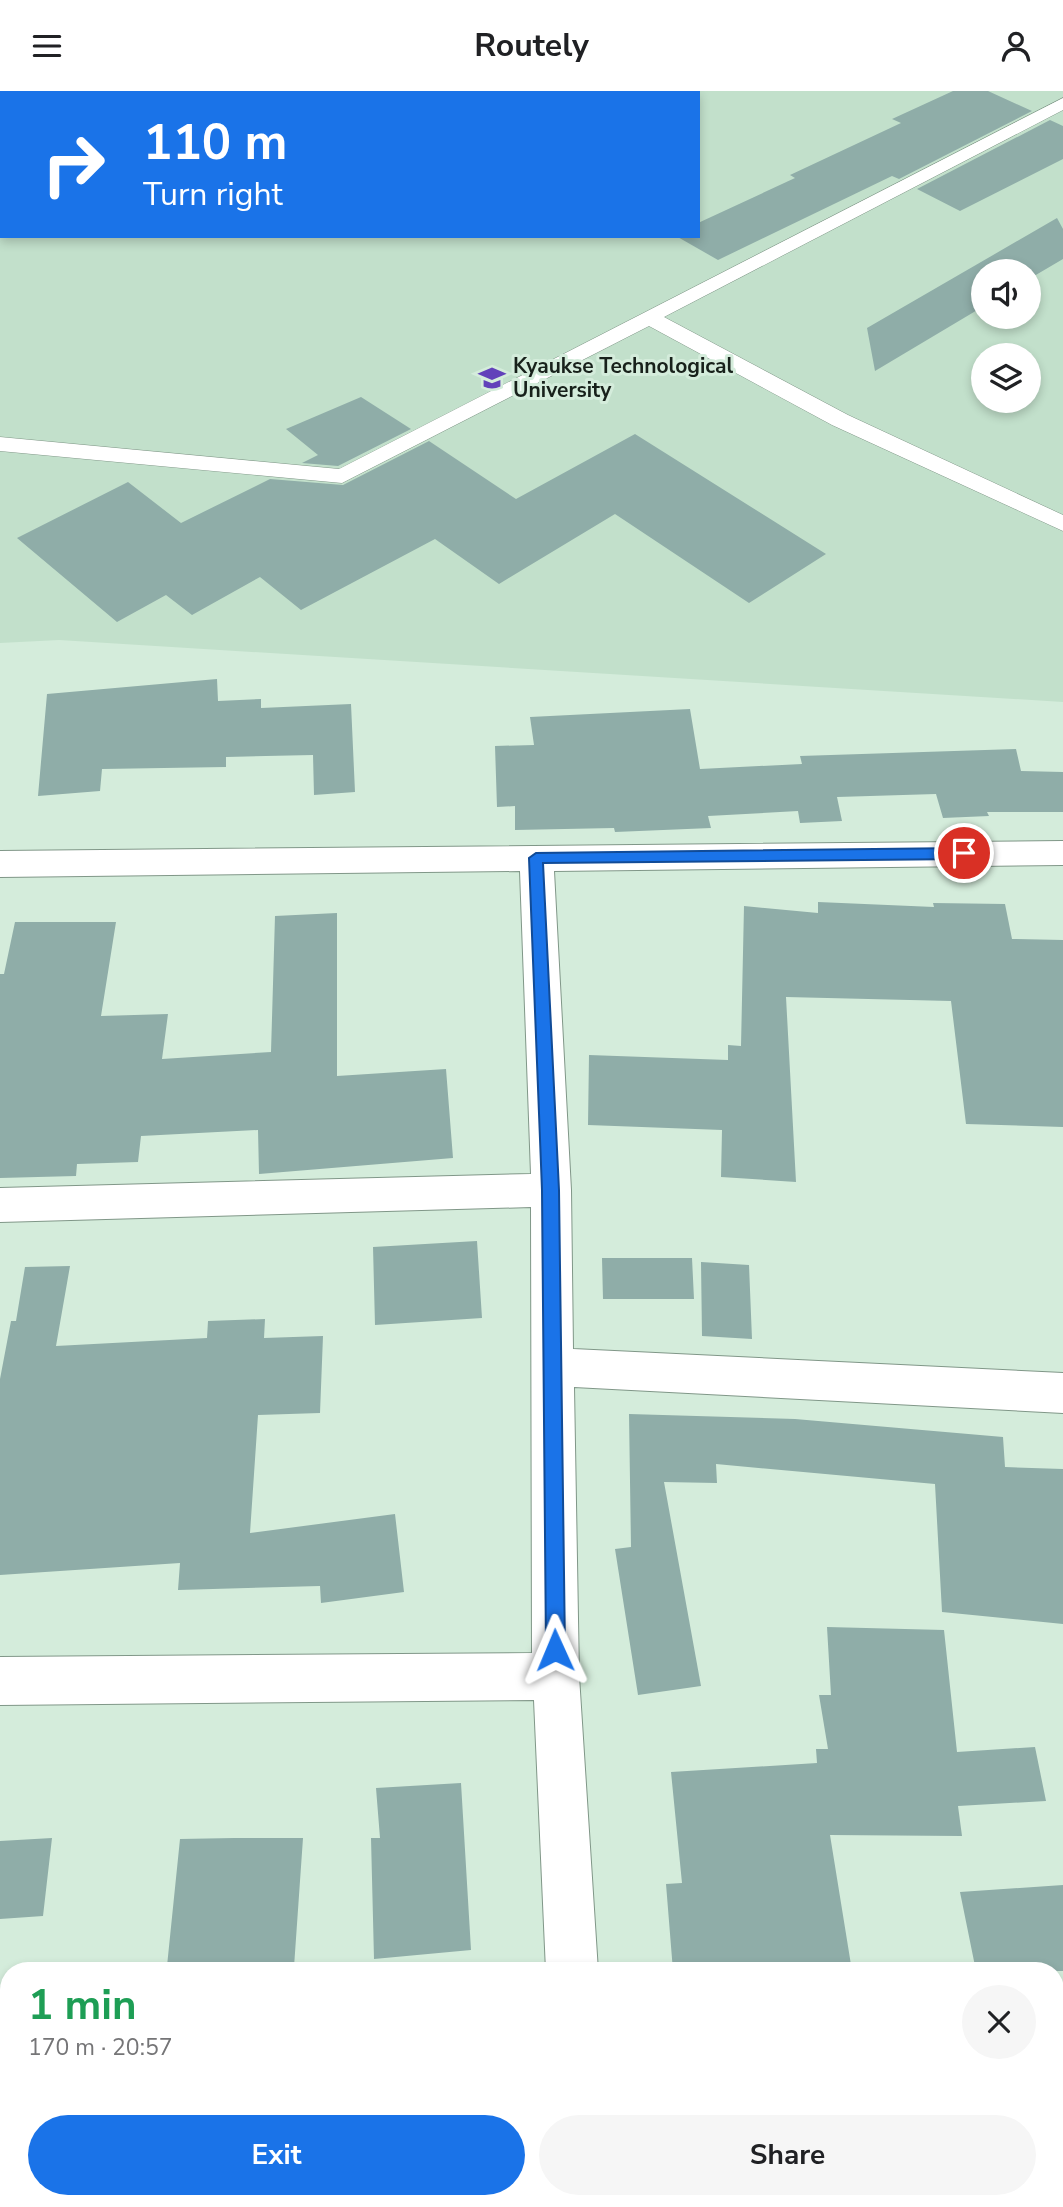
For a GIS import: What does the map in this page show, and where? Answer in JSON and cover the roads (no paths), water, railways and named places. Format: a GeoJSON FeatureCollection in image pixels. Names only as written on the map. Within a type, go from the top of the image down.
{"type":"FeatureCollection","features":[{"type":"Feature","properties":{"kind":"street"},"geometry":{"type":"LineString","coordinates":[[0,864],[1063,853]]}},
{"type":"Feature","properties":{"kind":"street"},"geometry":{"type":"LineString","coordinates":[[536,858],[551,1190],[556,1676],[572,1962]]}},
{"type":"Feature","properties":{"kind":"street"},"geometry":{"type":"LineString","coordinates":[[0,1205],[551,1190]]}},
{"type":"Feature","properties":{"kind":"street"},"geometry":{"type":"LineString","coordinates":[[552,1367],[1063,1393]]}},
{"type":"Feature","properties":{"kind":"street"},"geometry":{"type":"LineString","coordinates":[[0,1681],[556,1676]]}},
{"type":"Feature","properties":{"kind":"lane"},"geometry":{"type":"LineString","coordinates":[[0,444],[342,476],[1063,103]]}},
{"type":"Feature","properties":{"kind":"lane"},"geometry":{"type":"LineString","coordinates":[[648,317],[840,420],[1063,524]]}},
{"type":"Feature","properties":{"kind":"place","name":"Kyaukse Technological University"},"geometry":{"type":"Point","coordinates":[492,378]}}]}
